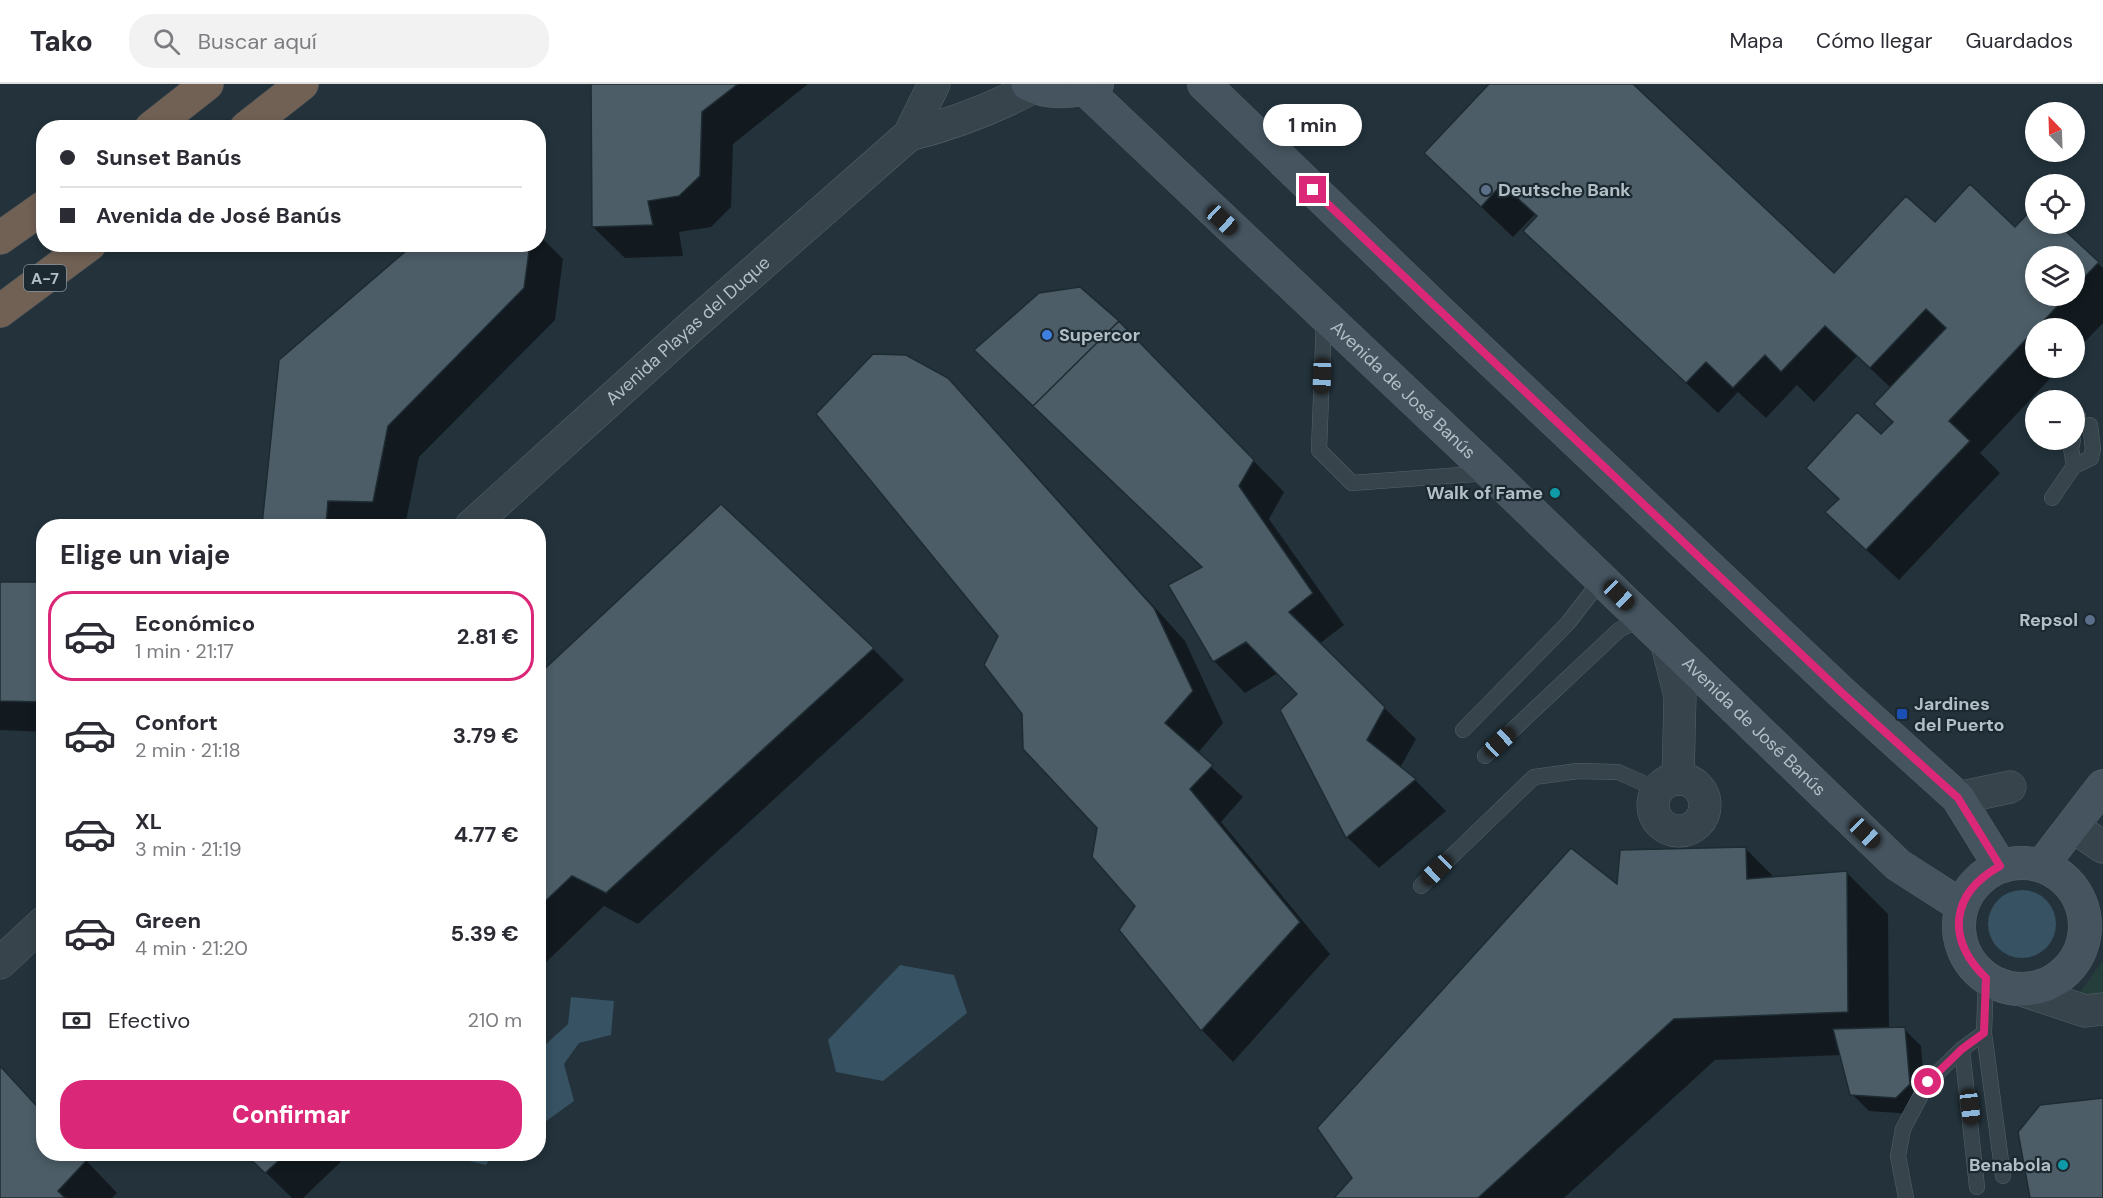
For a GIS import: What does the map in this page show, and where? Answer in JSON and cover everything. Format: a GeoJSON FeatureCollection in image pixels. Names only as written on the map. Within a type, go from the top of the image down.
{"type":"FeatureCollection","features":[{"type":"Feature","properties":{"kind":"highway"},"geometry":{"type":"LineString","coordinates":[[161,120],[207,84]]}},
{"type":"Feature","properties":{"kind":"highway"},"geometry":{"type":"LineString","coordinates":[[256,120],[302,84]]}},
{"type":"Feature","properties":{"kind":"highway"},"geometry":{"type":"LineString","coordinates":[[0,238],[36,213]]}},
{"type":"Feature","properties":{"kind":"highway","name":"A-7"},"geometry":{"type":"LineString","coordinates":[[0,311],[79,252]]}},
{"type":"Feature","properties":{"kind":"street","name":"Avenida Playas del Duque"},"geometry":{"type":"LineString","coordinates":[[479,519],[693,325],[909,135],[934,84]]}},
{"type":"Feature","properties":{"kind":"street"},"geometry":{"type":"LineString","coordinates":[[1204,84],[1426,299],[1841,692],[1958,798],[2000,866]]}},
{"type":"Feature","properties":{"kind":"street","name":"Avenida Playas del Duque"},"geometry":{"type":"LineString","coordinates":[[909,135],[970,116],[1031,86]]}},
{"type":"Feature","properties":{"kind":"street"},"geometry":{"type":"LineString","coordinates":[[1031,86],[1060,92],[1091,86]]}},
{"type":"Feature","properties":{"kind":"street","name":"Avenida de José Banús"},"geometry":{"type":"LineString","coordinates":[[1091,86],[1324,315],[1898,865],[1962,906]]}},
{"type":"Feature","properties":{"kind":"street"},"geometry":{"type":"LineString","coordinates":[[1666,641],[1680,696],[1668,784]]}},
{"type":"Feature","properties":{"kind":"street"},"geometry":{"type":"LineString","coordinates":[[2042,866],[2103,786]]}},
{"type":"Feature","properties":{"kind":"street"},"geometry":{"type":"LineString","coordinates":[[1958,798],[2010,787]]}},
{"type":"Feature","properties":{"kind":"street"},"geometry":{"type":"LineString","coordinates":[[2072,826],[2103,847]]}},
{"type":"Feature","properties":{"kind":"street"},"geometry":{"type":"LineString","coordinates":[[2019,989],[2047,984],[2064,973],[2077,958],[2094,910],[2081,903],[2072,887],[2058,874],[2042,866],[2018,863],[2000,866],[1983,876],[1970,889],[1962,906],[1958,926],[1961,946],[1971,964],[1986,978],[2005,987],[2019,989],[2085,1011],[2102,1012]]}},
{"type":"Feature","properties":{"kind":"street"},"geometry":{"type":"LineString","coordinates":[[0,963],[36,929]]}},
{"type":"Feature","properties":{"kind":"lane"},"geometry":{"type":"LineString","coordinates":[[1324,315],[1319,450],[1352,483],[1491,473]]}},
{"type":"Feature","properties":{"kind":"lane"},"geometry":{"type":"LineString","coordinates":[[2052,498],[2074,466],[2091,458],[2093,449],[2085,432]]}},
{"type":"Feature","properties":{"kind":"lane"},"geometry":{"type":"LineString","coordinates":[[2071,450],[2074,466]]}},
{"type":"Feature","properties":{"kind":"lane"},"geometry":{"type":"LineString","coordinates":[[1463,730],[1568,623],[1602,579]]}},
{"type":"Feature","properties":{"kind":"lane"},"geometry":{"type":"LineString","coordinates":[[1485,756],[1620,630],[1642,618]]}},
{"type":"Feature","properties":{"kind":"lane"},"geometry":{"type":"LineString","coordinates":[[1421,886],[1534,777],[1578,771],[1618,772],[1668,784]]}},
{"type":"Feature","properties":{"kind":"lane"},"geometry":{"type":"LineString","coordinates":[[1986,978],[1984,1033],[2003,1176]]}},
{"type":"Feature","properties":{"kind":"lane"},"geometry":{"type":"LineString","coordinates":[[1906,1198],[1898,1156],[1904,1129],[1928,1082],[1962,1049],[1984,1033]]}},
{"type":"Feature","properties":{"kind":"lane"},"geometry":{"type":"LineString","coordinates":[[1962,1049],[1977,1187]]}},
{"type":"Feature","properties":{"kind":"green space"},"geometry":{"type":"Polygon","coordinates":[[[2103,961],[2103,993],[2085,998],[2079,993],[2103,961]]]}},
{"type":"Feature","properties":{"kind":"water"},"geometry":{"type":"Polygon","coordinates":[[[2022,890],[2035,893],[2046,900],[2053,911],[2056,924],[2053,937],[2046,948],[2035,955],[2022,958],[2009,955],[1998,948],[1991,937],[1988,924],[1991,911],[1998,900],[2009,893],[2022,890]]]}},
{"type":"Feature","properties":{"kind":"water"},"geometry":{"type":"Polygon","coordinates":[[[900,965],[954,975],[967,1013],[883,1081],[836,1072],[828,1040],[900,965]]]}},
{"type":"Feature","properties":{"kind":"water"},"geometry":{"type":"Polygon","coordinates":[[[571,997],[614,1001],[611,1035],[579,1043],[564,1064],[574,1101],[546,1121],[546,1044],[568,1024],[571,997]]]}},
{"type":"Feature","properties":{"kind":"water"},"geometry":{"type":"Polygon","coordinates":[[[469,1161],[488,1161],[486,1165],[469,1161]]]}},
{"type":"Feature","properties":{"kind":"building"},"geometry":{"type":"Polygon","coordinates":[[[591,84],[738,84],[702,112],[700,176],[679,196],[648,201],[653,225],[592,227],[591,84]]]}},
{"type":"Feature","properties":{"kind":"building"},"geometry":{"type":"Polygon","coordinates":[[[1489,84],[1633,84],[1834,273],[1906,196],[1935,222],[1970,184],[2015,227],[2025,217],[2025,234],[2069,234],[2082,246],[2025,246],[2025,306],[2058,306],[2046,318],[2025,318],[2025,340],[1949,421],[1970,441],[1866,550],[1825,512],[1839,499],[1806,468],[1857,412],[1881,434],[1893,422],[1874,404],[1946,328],[1926,309],[1870,368],[1825,326],[1781,372],[1765,355],[1733,388],[1706,362],[1686,383],[1523,231],[1537,216],[1502,184],[1481,207],[1424,153],[1489,84]]]}},
{"type":"Feature","properties":{"kind":"building"},"geometry":{"type":"Polygon","coordinates":[[[2085,249],[2099,262],[2085,277],[2085,249]]]}},
{"type":"Feature","properties":{"kind":"building"},"geometry":{"type":"Polygon","coordinates":[[[405,252],[529,252],[524,288],[388,426],[373,502],[328,501],[326,519],[263,519],[279,360],[405,252]]]}},
{"type":"Feature","properties":{"kind":"building"},"geometry":{"type":"Polygon","coordinates":[[[1080,287],[1112,314],[1254,460],[1239,486],[1313,593],[1289,612],[1385,707],[1367,740],[1416,779],[1346,838],[1280,710],[1297,694],[1246,642],[1213,662],[1168,585],[1202,567],[974,350],[1039,293],[1080,287]]]}},
{"type":"Feature","properties":{"kind":"building","name":"Supercor"},"geometry":{"type":"Polygon","coordinates":[[[1080,287],[1119,321],[1033,406],[974,350],[1039,293],[1080,287]]]}},
{"type":"Feature","properties":{"kind":"building"},"geometry":{"type":"Polygon","coordinates":[[[873,354],[906,355],[948,378],[1154,608],[1193,691],[1165,723],[1213,765],[1190,789],[1300,922],[1201,1031],[1119,930],[1135,906],[1092,857],[1097,828],[1023,749],[1022,714],[984,665],[998,636],[816,414],[873,354]]]}},
{"type":"Feature","properties":{"kind":"building"},"geometry":{"type":"Polygon","coordinates":[[[721,504],[874,648],[606,893],[572,876],[546,900],[546,668],[721,504]]]}},
{"type":"Feature","properties":{"kind":"building"},"geometry":{"type":"Polygon","coordinates":[[[0,582],[36,582],[36,702],[0,701],[0,582]]]}},
{"type":"Feature","properties":{"kind":"building"},"geometry":{"type":"Polygon","coordinates":[[[1746,847],[1747,879],[1847,871],[1848,1012],[1674,1019],[1478,1198],[1334,1198],[1352,1178],[1317,1128],[1571,848],[1617,884],[1620,850],[1746,847]]]}},
{"type":"Feature","properties":{"kind":"building"},"geometry":{"type":"Polygon","coordinates":[[[1905,1027],[1910,1084],[1896,1098],[1850,1095],[1833,1029],[1905,1027]]]}},
{"type":"Feature","properties":{"kind":"building"},"geometry":{"type":"Polygon","coordinates":[[[0,1066],[36,1105],[36,1161],[86,1161],[58,1191],[65,1198],[0,1198],[0,1066]]]}},
{"type":"Feature","properties":{"kind":"building","name":"Benabola"},"geometry":{"type":"Polygon","coordinates":[[[2103,1098],[2103,1198],[2030,1198],[2018,1132],[2040,1105],[2103,1098]]]}},
{"type":"Feature","properties":{"kind":"building"},"geometry":{"type":"Polygon","coordinates":[[[252,1161],[278,1161],[265,1173],[252,1161]]]}},
{"type":"Feature","properties":{"kind":"place","name":"Deutsche Bank"},"geometry":{"type":"Point","coordinates":[1486,190]}},
{"type":"Feature","properties":{"kind":"place","name":"Supercor"},"geometry":{"type":"Point","coordinates":[1047,335]}},
{"type":"Feature","properties":{"kind":"place","name":"Walk of Fame"},"geometry":{"type":"Point","coordinates":[1555,493]}},
{"type":"Feature","properties":{"kind":"place","name":"Repsol"},"geometry":{"type":"Point","coordinates":[2090,620]}},
{"type":"Feature","properties":{"kind":"place","name":"Jardines del Puerto"},"geometry":{"type":"Point","coordinates":[1902,714]}},
{"type":"Feature","properties":{"kind":"place","name":"Benabola"},"geometry":{"type":"Point","coordinates":[2063,1165]}},
{"type":"Feature","properties":{"kind":"route"},"geometry":{"type":"LineString","coordinates":[[1313,190],[1841,692],[1958,798],[2000,866],[1983,876],[1970,889],[1962,906],[1958,926],[1961,946],[1971,964],[1986,978],[1984,1033],[1962,1049],[1928,1082]]}}]}
